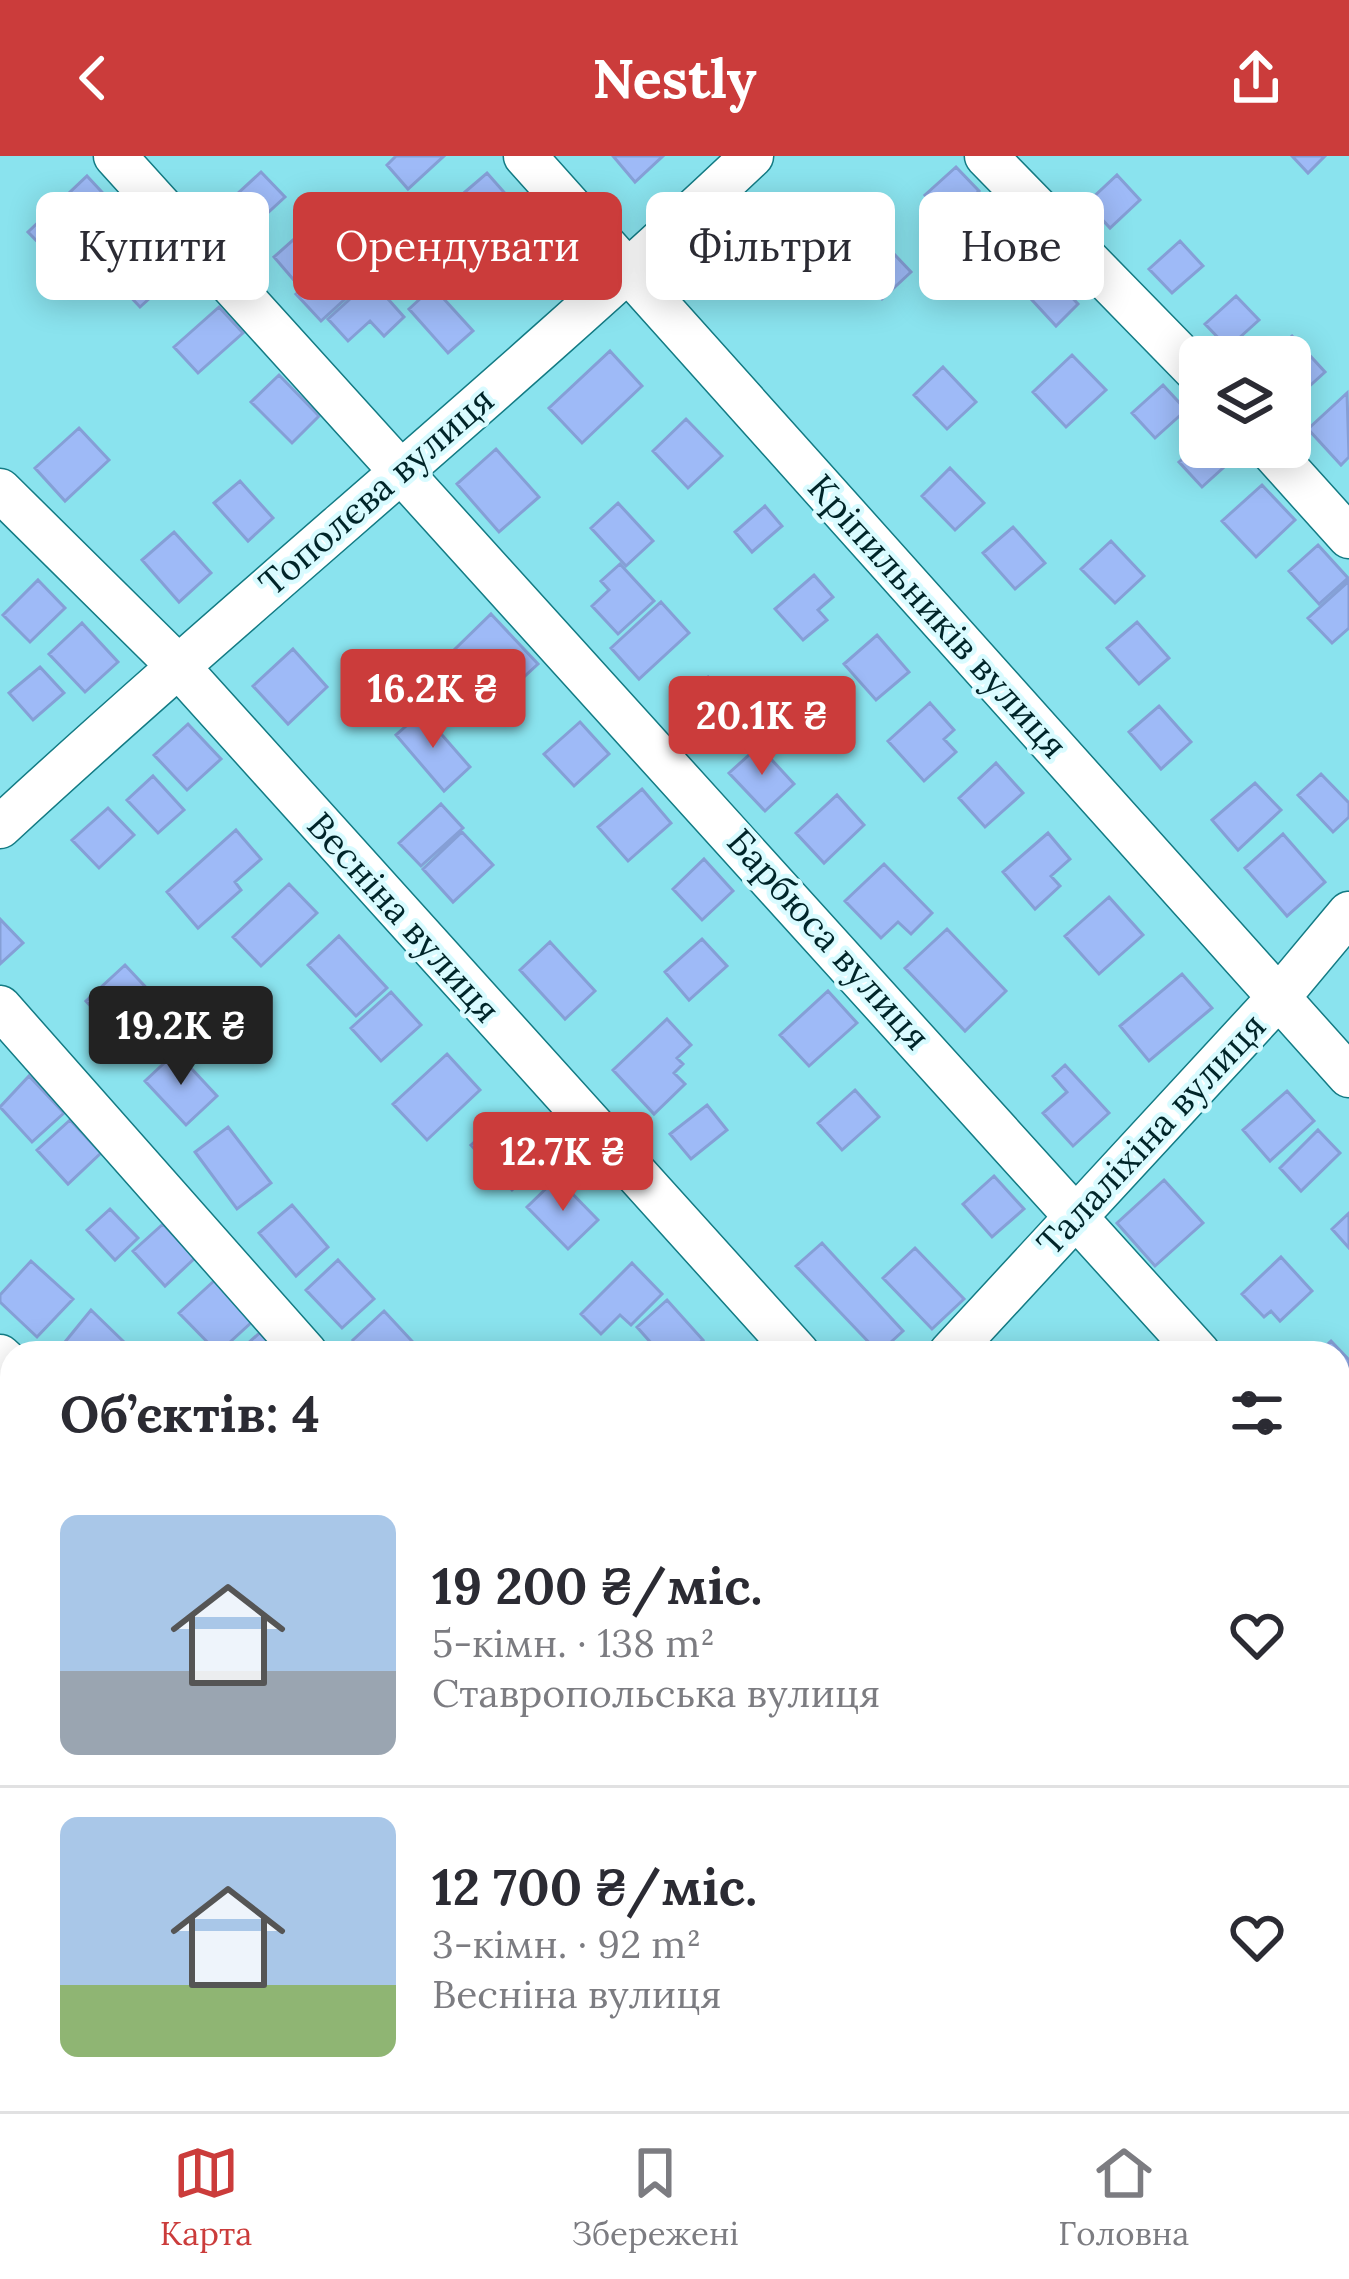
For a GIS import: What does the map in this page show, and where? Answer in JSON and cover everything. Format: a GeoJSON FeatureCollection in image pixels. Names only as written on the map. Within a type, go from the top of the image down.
{"type":"FeatureCollection","features":[{"type":"Feature","properties":{"kind":"street","name":"Барбюса вулиця"},"geometry":{"type":"LineString","coordinates":[[115,156],[1188,1341]]}},
{"type":"Feature","properties":{"kind":"street","name":"Кріпильників вулиця"},"geometry":{"type":"LineString","coordinates":[[525,156],[1349,1076]]}},
{"type":"Feature","properties":{"kind":"street","name":"Тополєва вулиця"},"geometry":{"type":"LineString","coordinates":[[0,827],[176,664],[630,271],[752,156]]}},
{"type":"Feature","properties":{"kind":"street"},"geometry":{"type":"LineString","coordinates":[[986,156],[1179,354]]}},
{"type":"Feature","properties":{"kind":"street"},"geometry":{"type":"LineString","coordinates":[[1287,468],[1349,537]]}},
{"type":"Feature","properties":{"kind":"street","name":"Весніна вулиця"},"geometry":{"type":"LineString","coordinates":[[0,490],[176,664],[787,1341]]}},
{"type":"Feature","properties":{"kind":"street","name":"Талаліхіна вулиця"},"geometry":{"type":"LineString","coordinates":[[961,1341],[1279,998],[1349,914]]}},
{"type":"Feature","properties":{"kind":"street"},"geometry":{"type":"LineString","coordinates":[[0,1007],[295,1341]]}},
{"type":"Feature","properties":{"kind":"building"},"geometry":{"type":"Polygon","coordinates":[[[396,156],[444,156],[408,189],[387,165],[396,156]]]}},
{"type":"Feature","properties":{"kind":"building"},"geometry":{"type":"Polygon","coordinates":[[[613,156],[663,156],[635,182],[613,156]]]}},
{"type":"Feature","properties":{"kind":"building"},"geometry":{"type":"Polygon","coordinates":[[[1292,156],[1325,156],[1308,173],[1292,156]]]}},
{"type":"Feature","properties":{"kind":"building"},"geometry":{"type":"Polygon","coordinates":[[[956,167],[979,191],[978,192],[928,192],[956,167]]]}},
{"type":"Feature","properties":{"kind":"building"},"geometry":{"type":"Polygon","coordinates":[[[261,172],[285,197],[269,212],[269,192],[239,192],[261,172]]]}},
{"type":"Feature","properties":{"kind":"building"},"geometry":{"type":"Polygon","coordinates":[[[487,173],[504,192],[465,192],[487,173]]]}},
{"type":"Feature","properties":{"kind":"building"},"geometry":{"type":"Polygon","coordinates":[[[1117,175],[1140,200],[1110,228],[1104,221],[1104,192],[1099,192],[1117,175]]]}},
{"type":"Feature","properties":{"kind":"building"},"geometry":{"type":"Polygon","coordinates":[[[87,176],[102,192],[70,192],[87,176]]]}},
{"type":"Feature","properties":{"kind":"building"},"geometry":{"type":"Polygon","coordinates":[[[293,240],[293,279],[274,257],[293,240]]]}},
{"type":"Feature","properties":{"kind":"building"},"geometry":{"type":"Polygon","coordinates":[[[1180,241],[1203,266],[1172,293],[1149,269],[1180,241]]]}},
{"type":"Feature","properties":{"kind":"building"},"geometry":{"type":"Polygon","coordinates":[[[895,255],[911,272],[895,287],[895,255]]]}},
{"type":"Feature","properties":{"kind":"building"},"geometry":{"type":"Polygon","coordinates":[[[1236,296],[1259,320],[1241,336],[1216,336],[1205,324],[1236,296]]]}},
{"type":"Feature","properties":{"kind":"building"},"geometry":{"type":"Polygon","coordinates":[[[302,300],[344,300],[321,321],[302,300]]]}},
{"type":"Feature","properties":{"kind":"building"},"geometry":{"type":"Polygon","coordinates":[[[349,300],[389,300],[404,317],[384,336],[370,321],[348,341],[328,319],[349,300]]]}},
{"type":"Feature","properties":{"kind":"building"},"geometry":{"type":"Polygon","coordinates":[[[419,300],[445,300],[473,331],[448,353],[409,309],[419,300]]]}},
{"type":"Feature","properties":{"kind":"building"},"geometry":{"type":"Polygon","coordinates":[[[1032,300],[1074,300],[1078,304],[1056,326],[1032,300]]]}},
{"type":"Feature","properties":{"kind":"building"},"geometry":{"type":"Polygon","coordinates":[[[219,307],[243,333],[198,373],[174,347],[219,307]]]}},
{"type":"Feature","properties":{"kind":"building"},"geometry":{"type":"Polygon","coordinates":[[[610,351],[642,386],[582,443],[549,408],[610,351]]]}},
{"type":"Feature","properties":{"kind":"building"},"geometry":{"type":"Polygon","coordinates":[[[1072,355],[1106,390],[1066,427],[1033,392],[1072,355]]]}},
{"type":"Feature","properties":{"kind":"building"},"geometry":{"type":"Polygon","coordinates":[[[1311,357],[1325,372],[1311,385],[1311,357]]]}},
{"type":"Feature","properties":{"kind":"building"},"geometry":{"type":"Polygon","coordinates":[[[943,367],[976,402],[947,429],[914,395],[943,367]]]}},
{"type":"Feature","properties":{"kind":"building"},"geometry":{"type":"Polygon","coordinates":[[[279,375],[319,416],[292,443],[251,402],[279,375]]]}},
{"type":"Feature","properties":{"kind":"building"},"geometry":{"type":"Polygon","coordinates":[[[1163,385],[1179,402],[1179,416],[1155,438],[1132,413],[1163,385]]]}},
{"type":"Feature","properties":{"kind":"building"},"geometry":{"type":"Polygon","coordinates":[[[1347,393],[1349,457],[1341,465],[1311,432],[1311,426],[1347,393]]]}},
{"type":"Feature","properties":{"kind":"building"},"geometry":{"type":"Polygon","coordinates":[[[686,419],[722,456],[688,488],[653,451],[686,419]]]}},
{"type":"Feature","properties":{"kind":"building"},"geometry":{"type":"Polygon","coordinates":[[[79,428],[109,460],[65,501],[35,468],[79,428]]]}},
{"type":"Feature","properties":{"kind":"building"},"geometry":{"type":"Polygon","coordinates":[[[496,449],[539,497],[499,532],[457,484],[496,449]]]}},
{"type":"Feature","properties":{"kind":"building"},"geometry":{"type":"Polygon","coordinates":[[[950,468],[984,503],[955,530],[922,496],[950,468]]]}},
{"type":"Feature","properties":{"kind":"building"},"geometry":{"type":"Polygon","coordinates":[[[1185,468],[1223,468],[1202,487],[1185,468]]]}},
{"type":"Feature","properties":{"kind":"building"},"geometry":{"type":"Polygon","coordinates":[[[240,481],[273,518],[248,541],[214,503],[240,481]]]}},
{"type":"Feature","properties":{"kind":"building"},"geometry":{"type":"Polygon","coordinates":[[[1262,485],[1295,520],[1256,557],[1222,521],[1262,485]]]}},
{"type":"Feature","properties":{"kind":"building"},"geometry":{"type":"Polygon","coordinates":[[[618,503],[653,541],[626,566],[591,528],[618,503]]]}},
{"type":"Feature","properties":{"kind":"building"},"geometry":{"type":"Polygon","coordinates":[[[765,506],[782,526],[752,552],[735,532],[765,506]]]}},
{"type":"Feature","properties":{"kind":"building"},"geometry":{"type":"Polygon","coordinates":[[[1013,527],[1045,563],[1015,589],[983,553],[1013,527]]]}},
{"type":"Feature","properties":{"kind":"building"},"geometry":{"type":"Polygon","coordinates":[[[174,532],[211,573],[179,602],[142,560],[174,532]]]}},
{"type":"Feature","properties":{"kind":"building"},"geometry":{"type":"Polygon","coordinates":[[[1111,541],[1144,576],[1115,603],[1081,569],[1111,541]]]}},
{"type":"Feature","properties":{"kind":"building"},"geometry":{"type":"Polygon","coordinates":[[[1318,545],[1348,578],[1319,604],[1289,571],[1318,545]]]}},
{"type":"Feature","properties":{"kind":"building"},"geometry":{"type":"Polygon","coordinates":[[[620,564],[654,601],[618,634],[592,606],[609,590],[601,581],[620,564]]]}},
{"type":"Feature","properties":{"kind":"building"},"geometry":{"type":"Polygon","coordinates":[[[814,575],[833,597],[818,610],[827,620],[803,640],[775,609],[814,575]]]}},
{"type":"Feature","properties":{"kind":"building"},"geometry":{"type":"Polygon","coordinates":[[[38,580],[65,608],[30,642],[3,615],[38,580]]]}},
{"type":"Feature","properties":{"kind":"building"},"geometry":{"type":"Polygon","coordinates":[[[1349,581],[1349,628],[1332,643],[1308,618],[1349,581]]]}},
{"type":"Feature","properties":{"kind":"building"},"geometry":{"type":"Polygon","coordinates":[[[661,602],[689,633],[639,679],[611,648],[661,602]]]}},
{"type":"Feature","properties":{"kind":"building"},"geometry":{"type":"Polygon","coordinates":[[[491,614],[538,664],[500,699],[454,650],[491,614]]]}},
{"type":"Feature","properties":{"kind":"building"},"geometry":{"type":"Polygon","coordinates":[[[1137,622],[1169,658],[1139,684],[1107,648],[1137,622]]]}},
{"type":"Feature","properties":{"kind":"building"},"geometry":{"type":"Polygon","coordinates":[[[82,623],[118,662],[85,692],[49,654],[82,623]]]}},
{"type":"Feature","properties":{"kind":"building"},"geometry":{"type":"Polygon","coordinates":[[[877,635],[909,672],[876,700],[844,664],[877,635]]]}},
{"type":"Feature","properties":{"kind":"building"},"geometry":{"type":"Polygon","coordinates":[[[293,649],[327,687],[288,724],[253,686],[293,649]]]}},
{"type":"Feature","properties":{"kind":"building"},"geometry":{"type":"Polygon","coordinates":[[[40,667],[64,693],[33,720],[9,693],[40,667]]]}},
{"type":"Feature","properties":{"kind":"building"},"geometry":{"type":"Polygon","coordinates":[[[708,677],[729,702],[701,725],[680,700],[708,677]]]}},
{"type":"Feature","properties":{"kind":"building"},"geometry":{"type":"Polygon","coordinates":[[[930,703],[954,730],[944,739],[956,752],[924,781],[888,741],[930,703]]]}},
{"type":"Feature","properties":{"kind":"building"},"geometry":{"type":"Polygon","coordinates":[[[1159,706],[1191,742],[1161,769],[1129,732],[1159,706]]]}},
{"type":"Feature","properties":{"kind":"building"},"geometry":{"type":"Polygon","coordinates":[[[422,712],[470,767],[444,791],[396,735],[422,712]]]}},
{"type":"Feature","properties":{"kind":"building"},"geometry":{"type":"Polygon","coordinates":[[[580,722],[609,754],[574,786],[544,754],[580,722]]]}},
{"type":"Feature","properties":{"kind":"building"},"geometry":{"type":"Polygon","coordinates":[[[188,724],[221,759],[187,790],[154,755],[188,724]]]}},
{"type":"Feature","properties":{"kind":"building"},"geometry":{"type":"Polygon","coordinates":[[[759,746],[794,784],[765,811],[729,773],[759,746]]]}},
{"type":"Feature","properties":{"kind":"building"},"geometry":{"type":"Polygon","coordinates":[[[996,763],[1023,793],[985,827],[959,798],[996,763]]]}},
{"type":"Feature","properties":{"kind":"building"},"geometry":{"type":"Polygon","coordinates":[[[1321,774],[1349,803],[1349,817],[1333,832],[1298,795],[1321,774]]]}},
{"type":"Feature","properties":{"kind":"building"},"geometry":{"type":"Polygon","coordinates":[[[153,776],[184,810],[158,833],[127,800],[153,776]]]}},
{"type":"Feature","properties":{"kind":"building"},"geometry":{"type":"Polygon","coordinates":[[[1255,783],[1281,810],[1238,850],[1212,820],[1255,783]]]}},
{"type":"Feature","properties":{"kind":"building"},"geometry":{"type":"Polygon","coordinates":[[[642,789],[671,823],[628,861],[598,827],[642,789]]]}},
{"type":"Feature","properties":{"kind":"building"},"geometry":{"type":"Polygon","coordinates":[[[837,795],[864,825],[824,863],[796,833],[837,795]]]}},
{"type":"Feature","properties":{"kind":"building"},"geometry":{"type":"Polygon","coordinates":[[[441,804],[463,828],[421,866],[399,843],[441,804]]]}},
{"type":"Feature","properties":{"kind":"building"},"geometry":{"type":"Polygon","coordinates":[[[108,808],[134,835],[99,868],[72,840],[108,808]]]}},
{"type":"Feature","properties":{"kind":"building"},"geometry":{"type":"Polygon","coordinates":[[[236,830],[261,859],[235,882],[241,890],[198,928],[167,892],[236,830]]]}},
{"type":"Feature","properties":{"kind":"building"},"geometry":{"type":"Polygon","coordinates":[[[462,832],[493,865],[453,902],[423,869],[462,832]]]}},
{"type":"Feature","properties":{"kind":"building"},"geometry":{"type":"Polygon","coordinates":[[[1048,833],[1070,859],[1051,876],[1060,886],[1035,909],[1003,872],[1048,833]]]}},
{"type":"Feature","properties":{"kind":"building"},"geometry":{"type":"Polygon","coordinates":[[[1283,834],[1325,882],[1287,916],[1245,868],[1283,834]]]}},
{"type":"Feature","properties":{"kind":"building"},"geometry":{"type":"Polygon","coordinates":[[[704,859],[733,891],[702,920],[673,889],[704,859]]]}},
{"type":"Feature","properties":{"kind":"building"},"geometry":{"type":"Polygon","coordinates":[[[884,864],[932,913],[911,934],[898,922],[881,938],[845,901],[884,864]]]}},
{"type":"Feature","properties":{"kind":"building"},"geometry":{"type":"Polygon","coordinates":[[[289,884],[317,913],[261,966],[233,937],[289,884]]]}},
{"type":"Feature","properties":{"kind":"building"},"geometry":{"type":"Polygon","coordinates":[[[1109,897],[1143,935],[1099,974],[1065,936],[1109,897]]]}},
{"type":"Feature","properties":{"kind":"building"},"geometry":{"type":"Polygon","coordinates":[[[0,919],[23,943],[0,964],[0,919]]]}},
{"type":"Feature","properties":{"kind":"building"},"geometry":{"type":"Polygon","coordinates":[[[947,929],[1006,991],[965,1031],[905,968],[947,929]]]}},
{"type":"Feature","properties":{"kind":"building"},"geometry":{"type":"Polygon","coordinates":[[[339,936],[387,988],[356,1016],[308,965],[339,936]]]}},
{"type":"Feature","properties":{"kind":"building"},"geometry":{"type":"Polygon","coordinates":[[[702,939],[727,966],[689,1000],[665,972],[702,939]]]}},
{"type":"Feature","properties":{"kind":"building"},"geometry":{"type":"Polygon","coordinates":[[[550,942],[595,991],[565,1019],[520,970],[550,942]]]}},
{"type":"Feature","properties":{"kind":"building"},"geometry":{"type":"Polygon","coordinates":[[[125,965],[153,995],[114,1031],[86,1001],[125,965]]]}},
{"type":"Feature","properties":{"kind":"building"},"geometry":{"type":"Polygon","coordinates":[[[1182,974],[1212,1008],[1149,1061],[1120,1026],[1182,974]]]}},
{"type":"Feature","properties":{"kind":"building"},"geometry":{"type":"Polygon","coordinates":[[[828,991],[857,1023],[809,1066],[780,1035],[828,991]]]}},
{"type":"Feature","properties":{"kind":"building"},"geometry":{"type":"Polygon","coordinates":[[[391,992],[421,1025],[381,1061],[351,1028],[391,992]]]}},
{"type":"Feature","properties":{"kind":"building"},"geometry":{"type":"Polygon","coordinates":[[[667,1019],[691,1045],[677,1058],[683,1064],[674,1073],[685,1084],[654,1114],[613,1070],[667,1019]]]}},
{"type":"Feature","properties":{"kind":"building"},"geometry":{"type":"Polygon","coordinates":[[[176,1052],[217,1096],[186,1125],[145,1081],[176,1052]]]}},
{"type":"Feature","properties":{"kind":"building"},"geometry":{"type":"Polygon","coordinates":[[[447,1054],[480,1090],[427,1140],[393,1104],[447,1054]]]}},
{"type":"Feature","properties":{"kind":"building"},"geometry":{"type":"Polygon","coordinates":[[[1065,1065],[1109,1113],[1073,1146],[1043,1113],[1067,1092],[1053,1076],[1065,1065]]]}},
{"type":"Feature","properties":{"kind":"building"},"geometry":{"type":"Polygon","coordinates":[[[29,1076],[64,1113],[32,1142],[0,1107],[29,1076]]]}},
{"type":"Feature","properties":{"kind":"building"},"geometry":{"type":"Polygon","coordinates":[[[855,1090],[879,1117],[842,1150],[818,1123],[855,1090]]]}},
{"type":"Feature","properties":{"kind":"building"},"geometry":{"type":"Polygon","coordinates":[[[1287,1091],[1314,1121],[1270,1161],[1243,1130],[1287,1091]]]}},
{"type":"Feature","properties":{"kind":"building"},"geometry":{"type":"Polygon","coordinates":[[[707,1105],[727,1130],[691,1159],[670,1134],[707,1105]]]}},
{"type":"Feature","properties":{"kind":"building"},"geometry":{"type":"Polygon","coordinates":[[[501,1118],[542,1163],[512,1190],[471,1145],[501,1118]]]}},
{"type":"Feature","properties":{"kind":"building"},"geometry":{"type":"Polygon","coordinates":[[[70,1120],[101,1153],[68,1184],[37,1150],[70,1120]]]}},
{"type":"Feature","properties":{"kind":"building"},"geometry":{"type":"Polygon","coordinates":[[[228,1127],[271,1183],[237,1209],[195,1152],[228,1127]]]}},
{"type":"Feature","properties":{"kind":"building"},"geometry":{"type":"Polygon","coordinates":[[[1318,1130],[1340,1153],[1301,1191],[1280,1168],[1318,1130]]]}},
{"type":"Feature","properties":{"kind":"building"},"geometry":{"type":"Polygon","coordinates":[[[994,1176],[1024,1209],[992,1237],[963,1204],[994,1176]]]}},
{"type":"Feature","properties":{"kind":"building"},"geometry":{"type":"Polygon","coordinates":[[[557,1178],[598,1220],[568,1249],[527,1207],[557,1178]]]}},
{"type":"Feature","properties":{"kind":"building"},"geometry":{"type":"Polygon","coordinates":[[[1164,1180],[1203,1223],[1155,1266],[1117,1223],[1164,1180]]]}},
{"type":"Feature","properties":{"kind":"building"},"geometry":{"type":"Polygon","coordinates":[[[292,1205],[328,1247],[296,1276],[259,1233],[292,1205]]]}},
{"type":"Feature","properties":{"kind":"building"},"geometry":{"type":"Polygon","coordinates":[[[110,1209],[138,1238],[115,1260],[87,1230],[110,1209]]]}},
{"type":"Feature","properties":{"kind":"building"},"geometry":{"type":"Polygon","coordinates":[[[1349,1213],[1349,1248],[1332,1229],[1349,1213]]]}},
{"type":"Feature","properties":{"kind":"building"},"geometry":{"type":"Polygon","coordinates":[[[163,1224],[195,1258],[165,1286],[133,1251],[163,1224]]]}},
{"type":"Feature","properties":{"kind":"building"},"geometry":{"type":"Polygon","coordinates":[[[822,1243],[903,1331],[892,1341],[868,1341],[796,1266],[822,1243]]]}},
{"type":"Feature","properties":{"kind":"building"},"geometry":{"type":"Polygon","coordinates":[[[915,1248],[964,1299],[932,1329],[883,1278],[915,1248]]]}},
{"type":"Feature","properties":{"kind":"building"},"geometry":{"type":"Polygon","coordinates":[[[1281,1257],[1312,1291],[1280,1321],[1271,1311],[1264,1317],[1242,1294],[1281,1257]]]}},
{"type":"Feature","properties":{"kind":"building"},"geometry":{"type":"Polygon","coordinates":[[[338,1260],[374,1299],[342,1328],[306,1290],[338,1260]]]}},
{"type":"Feature","properties":{"kind":"building"},"geometry":{"type":"Polygon","coordinates":[[[31,1261],[73,1299],[37,1337],[0,1302],[0,1295],[31,1261]]]}},
{"type":"Feature","properties":{"kind":"building"},"geometry":{"type":"Polygon","coordinates":[[[632,1263],[662,1294],[631,1325],[620,1315],[601,1334],[581,1314],[632,1263]]]}},
{"type":"Feature","properties":{"kind":"building"},"geometry":{"type":"Polygon","coordinates":[[[215,1280],[253,1321],[231,1341],[206,1341],[179,1313],[215,1280]]]}},
{"type":"Feature","properties":{"kind":"building"},"geometry":{"type":"Polygon","coordinates":[[[667,1300],[703,1340],[649,1341],[637,1327],[667,1300]]]}},
{"type":"Feature","properties":{"kind":"building"},"geometry":{"type":"Polygon","coordinates":[[[91,1310],[123,1341],[66,1341],[91,1310]]]}},
{"type":"Feature","properties":{"kind":"building"},"geometry":{"type":"Polygon","coordinates":[[[384,1311],[412,1341],[354,1341],[384,1311]]]}},
{"type":"Feature","properties":{"kind":"building"},"geometry":{"type":"Polygon","coordinates":[[[264,1329],[274,1341],[250,1341],[264,1329]]]}}]}
